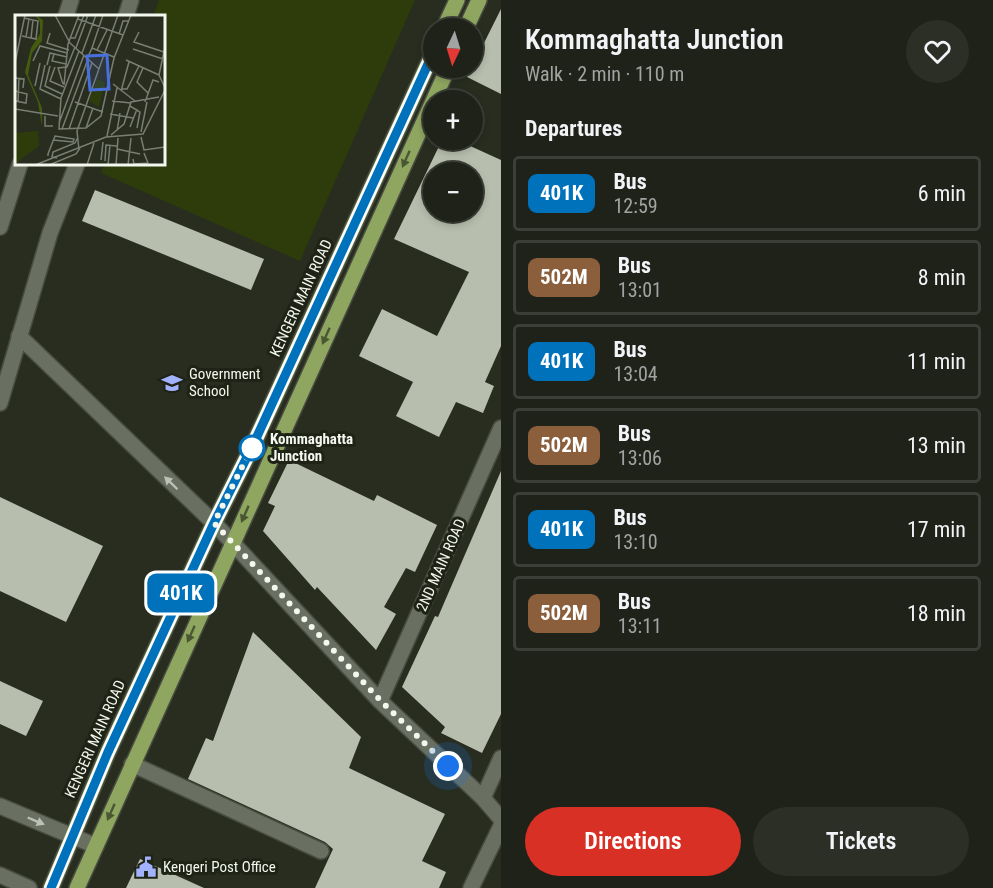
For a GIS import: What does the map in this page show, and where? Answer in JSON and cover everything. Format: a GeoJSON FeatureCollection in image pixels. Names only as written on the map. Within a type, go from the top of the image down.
{"type":"FeatureCollection","features":[{"type":"Feature","properties":{"kind":"main road"},"geometry":{"type":"LineString","coordinates":[[449,18],[457,0]]}},
{"type":"Feature","properties":{"kind":"main road"},"geometry":{"type":"LineString","coordinates":[[471,18],[479,0]]}},
{"type":"Feature","properties":{"kind":"main road","name":"KENGERI MAIN ROAD"},"geometry":{"type":"LineString","coordinates":[[51,888],[108,752],[214,523],[254,443],[423,75]]}},
{"type":"Feature","properties":{"kind":"main road"},"geometry":{"type":"LineString","coordinates":[[77,888],[443,78]]}},
{"type":"Feature","properties":{"kind":"street"},"geometry":{"type":"LineString","coordinates":[[66,15],[71,0]]}},
{"type":"Feature","properties":{"kind":"street"},"geometry":{"type":"LineString","coordinates":[[126,15],[131,0]]}},
{"type":"Feature","properties":{"kind":"street"},"geometry":{"type":"LineString","coordinates":[[0,227],[20,165]]}},
{"type":"Feature","properties":{"kind":"street"},"geometry":{"type":"LineString","coordinates":[[0,404],[50,233],[77,165]]}},
{"type":"Feature","properties":{"kind":"street"},"geometry":{"type":"LineString","coordinates":[[19,336],[214,523],[381,701],[483,798],[501,819]]}},
{"type":"Feature","properties":{"kind":"street","name":"2ND MAIN ROAD"},"geometry":{"type":"LineString","coordinates":[[381,701],[501,428]]}},
{"type":"Feature","properties":{"kind":"street"},"geometry":{"type":"LineString","coordinates":[[483,798],[501,758]]}},
{"type":"Feature","properties":{"kind":"street"},"geometry":{"type":"LineString","coordinates":[[132,764],[321,852]]}},
{"type":"Feature","properties":{"kind":"street"},"geometry":{"type":"LineString","coordinates":[[0,806],[96,846]]}},
{"type":"Feature","properties":{"kind":"street"},"geometry":{"type":"LineString","coordinates":[[471,888],[501,826]]}},
{"type":"Feature","properties":{"kind":"street"},"geometry":{"type":"LineString","coordinates":[[0,875],[29,888]]}},
{"type":"Feature","properties":{"kind":"green space"},"geometry":{"type":"Polygon","coordinates":[[[159,0],[415,0],[300,261],[101,173],[104,165],[165,165],[165,15],[153,15],[159,0]]]}},
{"type":"Feature","properties":{"kind":"building"},"geometry":{"type":"Polygon","coordinates":[[[501,9],[501,94],[469,78],[483,78],[483,45],[501,9]]]}},
{"type":"Feature","properties":{"kind":"building"},"geometry":{"type":"Polygon","coordinates":[[[437,150],[479,150],[501,160],[501,346],[485,382],[494,386],[483,413],[456,402],[439,437],[396,416],[413,382],[359,356],[382,309],[437,336],[469,272],[394,239],[423,179],[423,222],[483,222],[483,162],[431,162],[437,150]]]}},
{"type":"Feature","properties":{"kind":"building"},"geometry":{"type":"Polygon","coordinates":[[[95,190],[264,259],[251,290],[82,221],[95,190]]]}},
{"type":"Feature","properties":{"kind":"building"},"geometry":{"type":"Polygon","coordinates":[[[289,460],[374,501],[377,495],[437,525],[415,572],[406,568],[384,607],[396,614],[376,650],[317,587],[315,590],[263,531],[275,506],[268,503],[289,460]]]}},
{"type":"Feature","properties":{"kind":"building"},"geometry":{"type":"Polygon","coordinates":[[[501,471],[501,714],[482,753],[441,733],[445,727],[402,687],[435,616],[438,617],[501,471]]]}},
{"type":"Feature","properties":{"kind":"building"},"geometry":{"type":"Polygon","coordinates":[[[0,497],[103,546],[66,622],[0,591],[0,497]]]}},
{"type":"Feature","properties":{"kind":"building"},"geometry":{"type":"Polygon","coordinates":[[[253,632],[361,737],[349,768],[445,814],[422,861],[446,872],[439,888],[315,888],[333,849],[325,842],[188,779],[206,738],[213,741],[253,632]]]}},
{"type":"Feature","properties":{"kind":"building"},"geometry":{"type":"Polygon","coordinates":[[[0,681],[43,701],[26,736],[0,724],[0,681]]]}},
{"type":"Feature","properties":{"kind":"building","name":"Kengeri Post Office"},"geometry":{"type":"Polygon","coordinates":[[[140,859],[204,888],[126,888],[140,859]]]}},
{"type":"Feature","properties":{"kind":"bus line","name":"401K"},"geometry":{"type":"LineString","coordinates":[[51,888],[108,752],[214,523],[254,443],[423,75]]}},
{"type":"Feature","properties":{"kind":"place","name":"Government School"},"geometry":{"type":"Point","coordinates":[172,383]}},
{"type":"Feature","properties":{"kind":"place","name":"Kommaghatta Junction"},"geometry":{"type":"Point","coordinates":[252,448]}},
{"type":"Feature","properties":{"kind":"place","name":"Kengeri Post Office"},"geometry":{"type":"Point","coordinates":[146,867]}},
{"type":"Feature","properties":{"kind":"route"},"geometry":{"type":"LineString","coordinates":[[252,448],[254,443],[214,523],[381,701],[448,766]]}}]}
